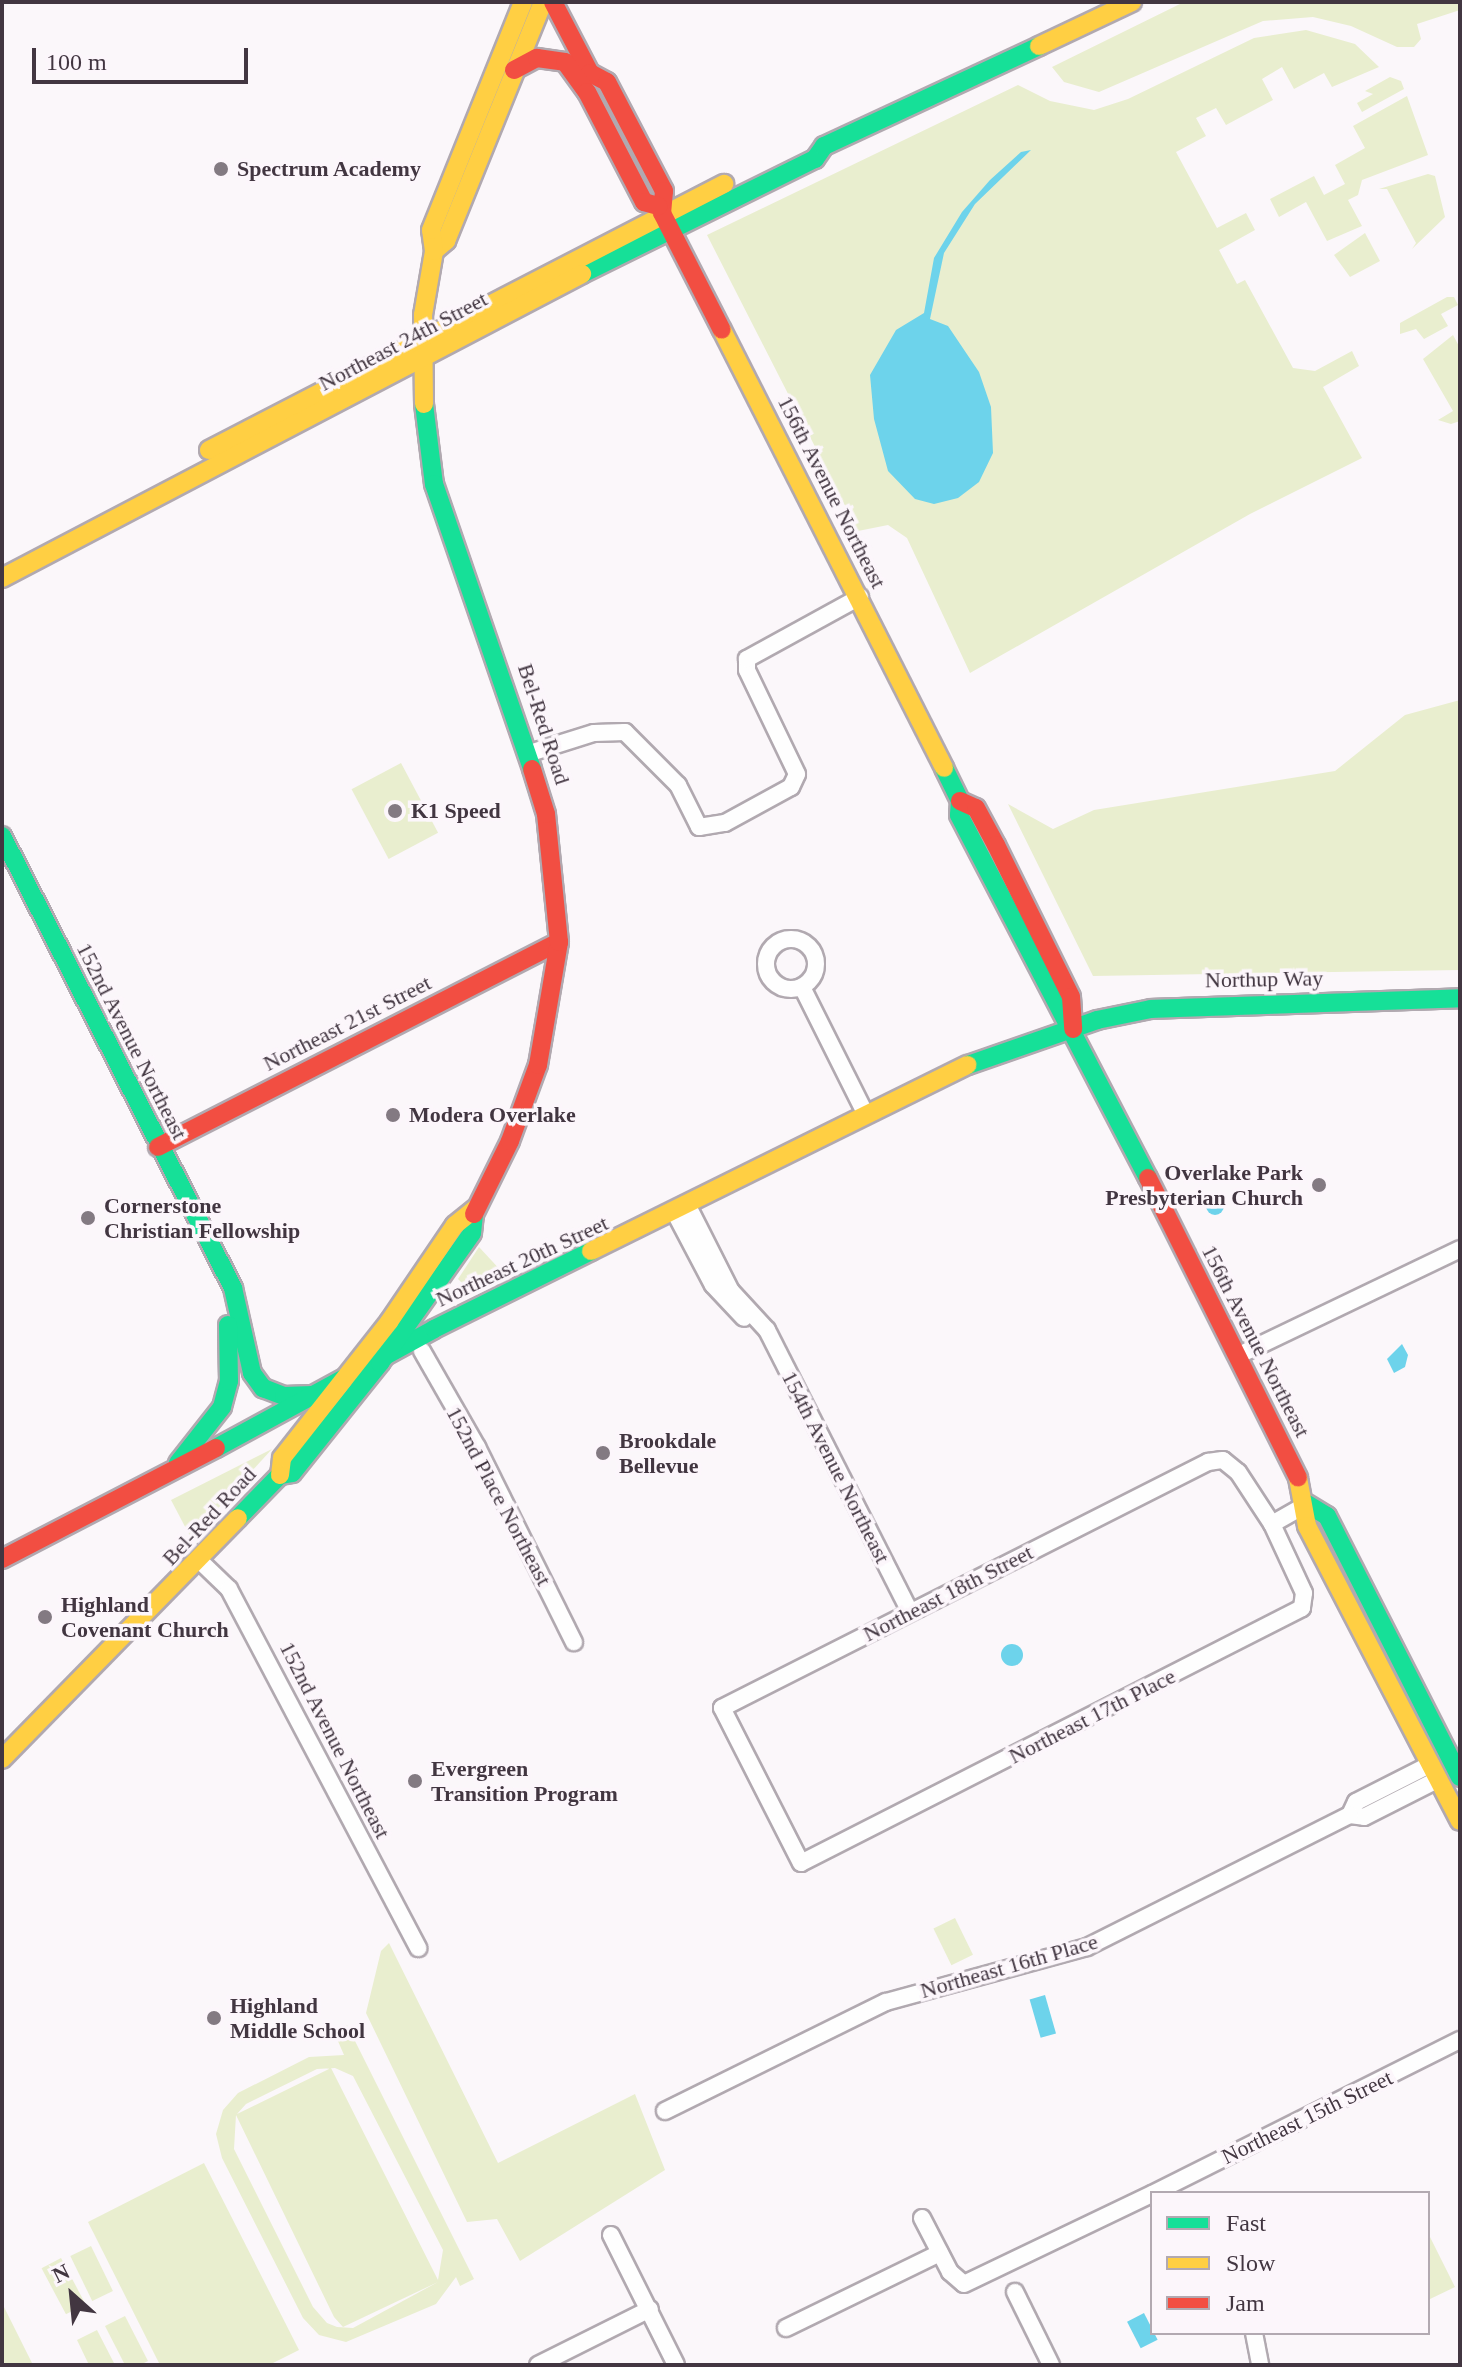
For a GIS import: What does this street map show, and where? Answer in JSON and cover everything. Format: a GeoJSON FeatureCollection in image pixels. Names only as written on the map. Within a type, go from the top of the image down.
{"type":"FeatureCollection","features":[{"type":"Feature","properties":{"kind":"main road","name":"Bel-Red Road"},"geometry":{"type":"LineString","coordinates":[[280,1475],[292,1473],[380,1363],[472,1233],[475,1209],[510,1141],[538,1065],[559,942],[546,814],[530,753],[434,484],[425,435],[421,358],[434,251],[431,230],[523,2]]}},
{"type":"Feature","properties":{"kind":"main road","name":"Bel-Red Road"},"geometry":{"type":"LineString","coordinates":[[434,251],[446,241],[543,2]]}},
{"type":"Feature","properties":{"kind":"main road","name":"156th Avenue Northeast"},"geometry":{"type":"LineString","coordinates":[[553,2],[644,202],[663,216],[860,597],[960,801],[976,808],[996,845],[1071,997],[1073,1029],[1237,1356],[1307,1504],[1307,1526],[1460,1821]]}},
{"type":"Feature","properties":{"kind":"main road","name":"Northeast 24th Street"},"geometry":{"type":"LineString","coordinates":[[2,559],[422,338],[663,216],[808,145],[824,146],[1132,2]]}},
{"type":"Feature","properties":{"kind":"main road"},"geometry":{"type":"LineString","coordinates":[[514,70],[537,58],[556,57],[588,82]]}},
{"type":"Feature","properties":{"kind":"main road","name":"Northeast 24th Street"},"geometry":{"type":"LineString","coordinates":[[2,578],[421,358],[663,216]]}},
{"type":"Feature","properties":{"kind":"main road"},"geometry":{"type":"LineString","coordinates":[[126,513],[165,474]]}},
{"type":"Feature","properties":{"kind":"main road"},"geometry":{"type":"LineString","coordinates":[[28,564],[76,520]]}},
{"type":"Feature","properties":{"kind":"main road","name":"152nd Avenue Northeast"},"geometry":{"type":"LineString","coordinates":[[2,836],[218,1267],[233,1288],[247,1357],[258,1382],[284,1396],[316,1395]]}},
{"type":"Feature","properties":{"kind":"main road","name":"Northeast 21st Street"},"geometry":{"type":"LineString","coordinates":[[158,1147],[559,942]]}},
{"type":"Feature","properties":{"kind":"main road","name":"Northup Way"},"geometry":{"type":"LineString","coordinates":[[1073,1029],[1151,1009],[1202,1004],[1460,998]]}},
{"type":"Feature","properties":{"kind":"main road","name":"Northeast 20th Street"},"geometry":{"type":"LineString","coordinates":[[2,1559],[380,1363],[478,1308],[590,1256],[866,1115],[974,1062],[1073,1029]]}},
{"type":"Feature","properties":{"kind":"main road","name":"Bel-Red Road"},"geometry":{"type":"LineString","coordinates":[[2,1759],[200,1561],[280,1475],[282,1458],[343,1381],[455,1225],[475,1209]]}},
{"type":"Feature","properties":{"kind":"main road"},"geometry":{"type":"LineString","coordinates":[[380,1363],[422,1351],[565,1283],[590,1256]]}},
{"type":"Feature","properties":{"kind":"main road"},"geometry":{"type":"LineString","coordinates":[[170,1472],[215,1418],[226,1396],[230,1347],[218,1267]]}},
{"type":"Feature","properties":{"kind":"main road"},"geometry":{"type":"LineString","coordinates":[[446,1271],[449,1298],[478,1308]]}},
{"type":"Feature","properties":{"kind":"main road","name":"156th Avenue Northeast"},"geometry":{"type":"LineString","coordinates":[[1307,1504],[1327,1516],[1460,1777]]}},
{"type":"Feature","properties":{"kind":"street"},"geometry":{"type":"LineString","coordinates":[[530,753],[594,733],[625,732],[678,785],[699,827],[725,823],[791,787],[797,774],[747,670],[747,659],[860,597]]}},
{"type":"Feature","properties":{"kind":"street"},"geometry":{"type":"LineString","coordinates":[[802,987],[866,1115]]}},
{"type":"Feature","properties":{"kind":"street","name":"154th Avenue Northeast"},"geometry":{"type":"LineString","coordinates":[[681,1210],[723,1301],[767,1330],[910,1612]]}},
{"type":"Feature","properties":{"kind":"street"},"geometry":{"type":"LineString","coordinates":[[1237,1356],[1460,1250]]}},
{"type":"Feature","properties":{"kind":"street","name":"152nd Place Northeast"},"geometry":{"type":"LineString","coordinates":[[422,1351],[477,1447],[574,1642]]}},
{"type":"Feature","properties":{"kind":"street","name":"Northeast 18th Street"},"geometry":{"type":"LineString","coordinates":[[801,1863],[722,1708],[1217,1459],[1238,1472],[1272,1524]]}},
{"type":"Feature","properties":{"kind":"street"},"geometry":{"type":"LineString","coordinates":[[1272,1524],[1307,1504]]}},
{"type":"Feature","properties":{"kind":"street","name":"Northeast 17th Place"},"geometry":{"type":"LineString","coordinates":[[801,1863],[1295,1613],[1304,1593],[1272,1524]]}},
{"type":"Feature","properties":{"kind":"street","name":"152nd Avenue Northeast"},"geometry":{"type":"LineString","coordinates":[[200,1561],[229,1589],[418,1948]]}},
{"type":"Feature","properties":{"kind":"street","name":"Northeast 16th Place"},"geometry":{"type":"LineString","coordinates":[[665,2111],[886,2002],[1087,1947],[1350,1815],[1356,1802],[1435,1771]]}},
{"type":"Feature","properties":{"kind":"street","name":"Northeast 15th Street"},"geometry":{"type":"LineString","coordinates":[[1159,2191],[1460,2040]]}},
{"type":"Feature","properties":{"kind":"street","name":"Northeast 15th Street"},"geometry":{"type":"LineString","coordinates":[[922,2218],[940,2253],[964,2284],[983,2279],[1150,2196]]}},
{"type":"Feature","properties":{"kind":"street"},"geometry":{"type":"LineString","coordinates":[[611,2235],[676,2365]]}},
{"type":"Feature","properties":{"kind":"street"},"geometry":{"type":"LineString","coordinates":[[786,2328],[940,2253]]}},
{"type":"Feature","properties":{"kind":"street"},"geometry":{"type":"LineString","coordinates":[[1015,2292],[1051,2365]]}},
{"type":"Feature","properties":{"kind":"street"},"geometry":{"type":"LineString","coordinates":[[538,2365],[650,2309]]}},
{"type":"Feature","properties":{"kind":"street"},"geometry":{"type":"LineString","coordinates":[[1254,2335],[1260,2365]]}},
{"type":"Feature","properties":{"kind":"green space"},"geometry":{"type":"Polygon","coordinates":[[[1184,2],[1460,2],[1460,10],[1417,24],[1421,39],[1414,47],[1397,47],[1351,26],[1313,17],[1263,21],[1099,92],[1064,82],[1052,67],[1184,2]]]}},
{"type":"Feature","properties":{"kind":"green space"},"geometry":{"type":"Polygon","coordinates":[[[1306,30],[1355,44],[1379,67],[1332,87],[1324,73],[1294,89],[1282,67],[1262,79],[1273,100],[1226,125],[1216,108],[1196,118],[1206,136],[1176,152],[1217,228],[1246,213],[1255,230],[1219,250],[1237,284],[1245,280],[1293,368],[1315,371],[1352,351],[1359,366],[1323,387],[1362,458],[1250,514],[970,673],[907,538],[888,525],[858,531],[707,235],[1018,85],[1050,101],[1094,110],[1128,99],[1254,38],[1306,30]]]}},
{"type":"Feature","properties":{"kind":"green space"},"geometry":{"type":"Polygon","coordinates":[[[1390,77],[1401,81],[1404,89],[1362,112],[1357,103],[1373,94],[1365,91],[1390,77]]]}},
{"type":"Feature","properties":{"kind":"green space"},"geometry":{"type":"Polygon","coordinates":[[[1407,96],[1428,155],[1362,180],[1358,195],[1348,200],[1362,226],[1327,241],[1306,202],[1279,217],[1270,199],[1314,176],[1324,195],[1345,184],[1335,165],[1365,148],[1353,126],[1407,96]]]}},
{"type":"Feature","properties":{"kind":"green space"},"geometry":{"type":"Polygon","coordinates":[[[1428,174],[1435,176],[1445,217],[1412,249],[1416,243],[1387,189],[1379,189],[1428,174]]]}},
{"type":"Feature","properties":{"kind":"green space"},"geometry":{"type":"Polygon","coordinates":[[[1365,233],[1380,261],[1350,277],[1334,255],[1365,233]]]}},
{"type":"Feature","properties":{"kind":"green space"},"geometry":{"type":"Polygon","coordinates":[[[1447,297],[1454,297],[1458,305],[1441,314],[1448,326],[1424,339],[1416,329],[1400,334],[1400,323],[1447,297]]]}},
{"type":"Feature","properties":{"kind":"green space"},"geometry":{"type":"Polygon","coordinates":[[[1453,335],[1460,348],[1460,421],[1451,424],[1438,420],[1453,411],[1423,359],[1453,335]]]}},
{"type":"Feature","properties":{"kind":"green space"},"geometry":{"type":"Polygon","coordinates":[[[1460,700],[1460,970],[1093,976],[1008,804],[1053,829],[1094,810],[1335,771],[1405,715],[1460,700]]]}},
{"type":"Feature","properties":{"kind":"green space","name":"K1 Speed"},"geometry":{"type":"Polygon","coordinates":[[[401,763],[438,833],[389,859],[352,789],[401,763]]]}},
{"type":"Feature","properties":{"kind":"green space"},"geometry":{"type":"Polygon","coordinates":[[[479,1247],[505,1275],[472,1293],[458,1279],[479,1247]]]}},
{"type":"Feature","properties":{"kind":"green space"},"geometry":{"type":"Polygon","coordinates":[[[272,1449],[191,1538],[171,1500],[272,1449]]]}},
{"type":"Feature","properties":{"kind":"green space"},"geometry":{"type":"Polygon","coordinates":[[[955,1918],[973,1955],[951,1965],[933,1929],[955,1918]]]}},
{"type":"Feature","properties":{"kind":"green space"},"geometry":{"type":"Polygon","coordinates":[[[389,1943],[498,2163],[635,2094],[665,2170],[520,2261],[497,2219],[467,2222],[366,2013],[381,1951],[389,1943]]]}},
{"type":"Feature","properties":{"kind":"green space"},"geometry":{"type":"Polygon","coordinates":[[[347,2025],[474,2279],[460,2286],[456,2277],[436,2304],[346,2342],[319,2335],[303,2318],[222,2158],[216,2134],[223,2110],[238,2093],[309,2057],[344,2055],[334,2032],[347,2025]],[[330,2068],[317,2069],[246,2104],[237,2114],[330,2068]],[[331,2068],[438,2280],[443,2250],[353,2076],[331,2068]],[[236,2115],[234,2149],[313,2307],[327,2323],[337,2327],[353,2328],[438,2282],[343,2327],[334,2317],[236,2115]]]}},
{"type":"Feature","properties":{"kind":"green space"},"geometry":{"type":"Polygon","coordinates":[[[204,2163],[299,2350],[269,2365],[160,2365],[88,2222],[204,2163]]]}},
{"type":"Feature","properties":{"kind":"green space"},"geometry":{"type":"Polygon","coordinates":[[[1430,2237],[1455,2287],[1430,2299],[1430,2237]]]}},
{"type":"Feature","properties":{"kind":"green space"},"geometry":{"type":"Polygon","coordinates":[[[91,2246],[113,2291],[92,2301],[70,2256],[91,2246]]]}},
{"type":"Feature","properties":{"kind":"green space"},"geometry":{"type":"Polygon","coordinates":[[[61,2258],[85,2304],[66,2314],[42,2268],[61,2258]]]}},
{"type":"Feature","properties":{"kind":"green space"},"geometry":{"type":"Polygon","coordinates":[[[2,2303],[33,2365],[2,2365],[2,2303]]]}},
{"type":"Feature","properties":{"kind":"green space"},"geometry":{"type":"Polygon","coordinates":[[[125,2316],[148,2361],[140,2365],[125,2365],[105,2326],[125,2316]]]}},
{"type":"Feature","properties":{"kind":"green space"},"geometry":{"type":"Polygon","coordinates":[[[97,2330],[115,2365],[89,2365],[77,2340],[97,2330]]]}},
{"type":"Feature","properties":{"kind":"water"},"geometry":{"type":"Polygon","coordinates":[[[1031,150],[975,204],[944,253],[930,319],[948,326],[979,372],[991,407],[993,453],[979,482],[958,498],[934,504],[915,499],[888,471],[874,419],[870,375],[896,330],[924,313],[934,258],[962,212],[990,180],[1021,152],[1031,150]]]}},
{"type":"Feature","properties":{"kind":"water"},"geometry":{"type":"Polygon","coordinates":[[[1215,1197],[1224,1206],[1215,1215],[1206,1206],[1215,1197]]]}},
{"type":"Feature","properties":{"kind":"water"},"geometry":{"type":"Polygon","coordinates":[[[1402,1344],[1408,1355],[1405,1367],[1394,1373],[1387,1359],[1402,1344]]]}},
{"type":"Feature","properties":{"kind":"water"},"geometry":{"type":"Polygon","coordinates":[[[1012,1644],[1020,1647],[1023,1655],[1020,1663],[1012,1666],[1004,1663],[1001,1655],[1004,1647],[1012,1644]]]}},
{"type":"Feature","properties":{"kind":"water"},"geometry":{"type":"Polygon","coordinates":[[[1045,1995],[1056,2033],[1041,2038],[1030,1999],[1045,1995]]]}},
{"type":"Feature","properties":{"kind":"water"},"geometry":{"type":"Polygon","coordinates":[[[1144,2313],[1150,2325],[1150,2335],[1155,2335],[1158,2340],[1141,2348],[1127,2322],[1144,2313]]]}},
{"type":"Feature","properties":{"kind":"traffic: fast"},"geometry":{"type":"LineString","coordinates":[[582,274],[815,159],[824,146],[1039,46]]}},
{"type":"Feature","properties":{"kind":"traffic: fast"},"geometry":{"type":"LineString","coordinates":[[424,404],[434,484],[532,769]]}},
{"type":"Feature","properties":{"kind":"traffic: fast"},"geometry":{"type":"LineString","coordinates":[[944,768],[960,801],[959,815],[1148,1178]]}},
{"type":"Feature","properties":{"kind":"traffic: fast"},"geometry":{"type":"LineString","coordinates":[[2,836],[233,1288],[252,1373],[263,1388],[284,1396],[313,1395]]}},
{"type":"Feature","properties":{"kind":"traffic: fast"},"geometry":{"type":"LineString","coordinates":[[968,1065],[1097,1020],[1151,1009],[1460,998]]}},
{"type":"Feature","properties":{"kind":"traffic: fast"},"geometry":{"type":"LineString","coordinates":[[238,1518],[280,1475],[292,1473],[380,1363],[472,1233],[474,1214]]}},
{"type":"Feature","properties":{"kind":"traffic: fast"},"geometry":{"type":"LineString","coordinates":[[216,1448],[434,1329],[591,1251]]}},
{"type":"Feature","properties":{"kind":"traffic: fast"},"geometry":{"type":"LineString","coordinates":[[178,1463],[222,1407],[229,1381],[228,1325]]}},
{"type":"Feature","properties":{"kind":"traffic: fast"},"geometry":{"type":"LineString","coordinates":[[1307,1504],[1327,1516],[1460,1777]]}},
{"type":"Feature","properties":{"kind":"traffic: slow"},"geometry":{"type":"LineString","coordinates":[[424,404],[423,315],[434,251],[431,230],[523,2]]}},
{"type":"Feature","properties":{"kind":"traffic: slow"},"geometry":{"type":"LineString","coordinates":[[434,251],[446,241],[543,2]]}},
{"type":"Feature","properties":{"kind":"traffic: slow"},"geometry":{"type":"LineString","coordinates":[[1039,46],[1132,2]]}},
{"type":"Feature","properties":{"kind":"traffic: slow"},"geometry":{"type":"LineString","coordinates":[[209,450],[724,184]]}},
{"type":"Feature","properties":{"kind":"traffic: slow"},"geometry":{"type":"LineString","coordinates":[[2,578],[582,274]]}},
{"type":"Feature","properties":{"kind":"traffic: slow"},"geometry":{"type":"LineString","coordinates":[[722,330],[944,768]]}},
{"type":"Feature","properties":{"kind":"traffic: slow"},"geometry":{"type":"LineString","coordinates":[[591,1251],[968,1065]]}},
{"type":"Feature","properties":{"kind":"traffic: slow"},"geometry":{"type":"LineString","coordinates":[[280,1475],[282,1458],[389,1322],[455,1225],[475,1209]]}},
{"type":"Feature","properties":{"kind":"traffic: slow"},"geometry":{"type":"LineString","coordinates":[[1298,1478],[1307,1526],[1460,1821]]}},
{"type":"Feature","properties":{"kind":"traffic: slow"},"geometry":{"type":"LineString","coordinates":[[2,1759],[238,1518]]}},
{"type":"Feature","properties":{"kind":"traffic: jam"},"geometry":{"type":"LineString","coordinates":[[553,2],[590,73],[607,82],[664,191],[662,213],[722,330]]}},
{"type":"Feature","properties":{"kind":"traffic: jam"},"geometry":{"type":"LineString","coordinates":[[514,70],[537,58],[565,62],[587,92],[644,202],[658,206]]}},
{"type":"Feature","properties":{"kind":"traffic: jam"},"geometry":{"type":"LineString","coordinates":[[474,1214],[510,1141],[538,1065],[559,942],[546,814],[532,769]]}},
{"type":"Feature","properties":{"kind":"traffic: jam"},"geometry":{"type":"LineString","coordinates":[[960,801],[976,808],[996,845],[1071,997],[1073,1029]]}},
{"type":"Feature","properties":{"kind":"traffic: jam"},"geometry":{"type":"LineString","coordinates":[[158,1147],[559,942]]}},
{"type":"Feature","properties":{"kind":"traffic: jam"},"geometry":{"type":"LineString","coordinates":[[1148,1178],[1298,1478]]}},
{"type":"Feature","properties":{"kind":"traffic: jam"},"geometry":{"type":"LineString","coordinates":[[2,1559],[216,1448]]}},
{"type":"Feature","properties":{"kind":"place","name":"Spectrum Academy"},"geometry":{"type":"Point","coordinates":[221,169]}},
{"type":"Feature","properties":{"kind":"place","name":"K1 Speed"},"geometry":{"type":"Point","coordinates":[395,811]}},
{"type":"Feature","properties":{"kind":"place","name":"Modera Overlake"},"geometry":{"type":"Point","coordinates":[393,1115]}},
{"type":"Feature","properties":{"kind":"place","name":"Overlake Park Presbyterian Church"},"geometry":{"type":"Point","coordinates":[1319,1185]}},
{"type":"Feature","properties":{"kind":"place","name":"Cornerstone Christian Fellowship"},"geometry":{"type":"Point","coordinates":[88,1218]}},
{"type":"Feature","properties":{"kind":"place","name":"Brookdale Bellevue"},"geometry":{"type":"Point","coordinates":[603,1453]}},
{"type":"Feature","properties":{"kind":"place","name":"Highland Covenant Church"},"geometry":{"type":"Point","coordinates":[45,1617]}},
{"type":"Feature","properties":{"kind":"place","name":"Evergreen Transition Program"},"geometry":{"type":"Point","coordinates":[415,1781]}},
{"type":"Feature","properties":{"kind":"place","name":"Highland Middle School"},"geometry":{"type":"Point","coordinates":[214,2018]}}]}
